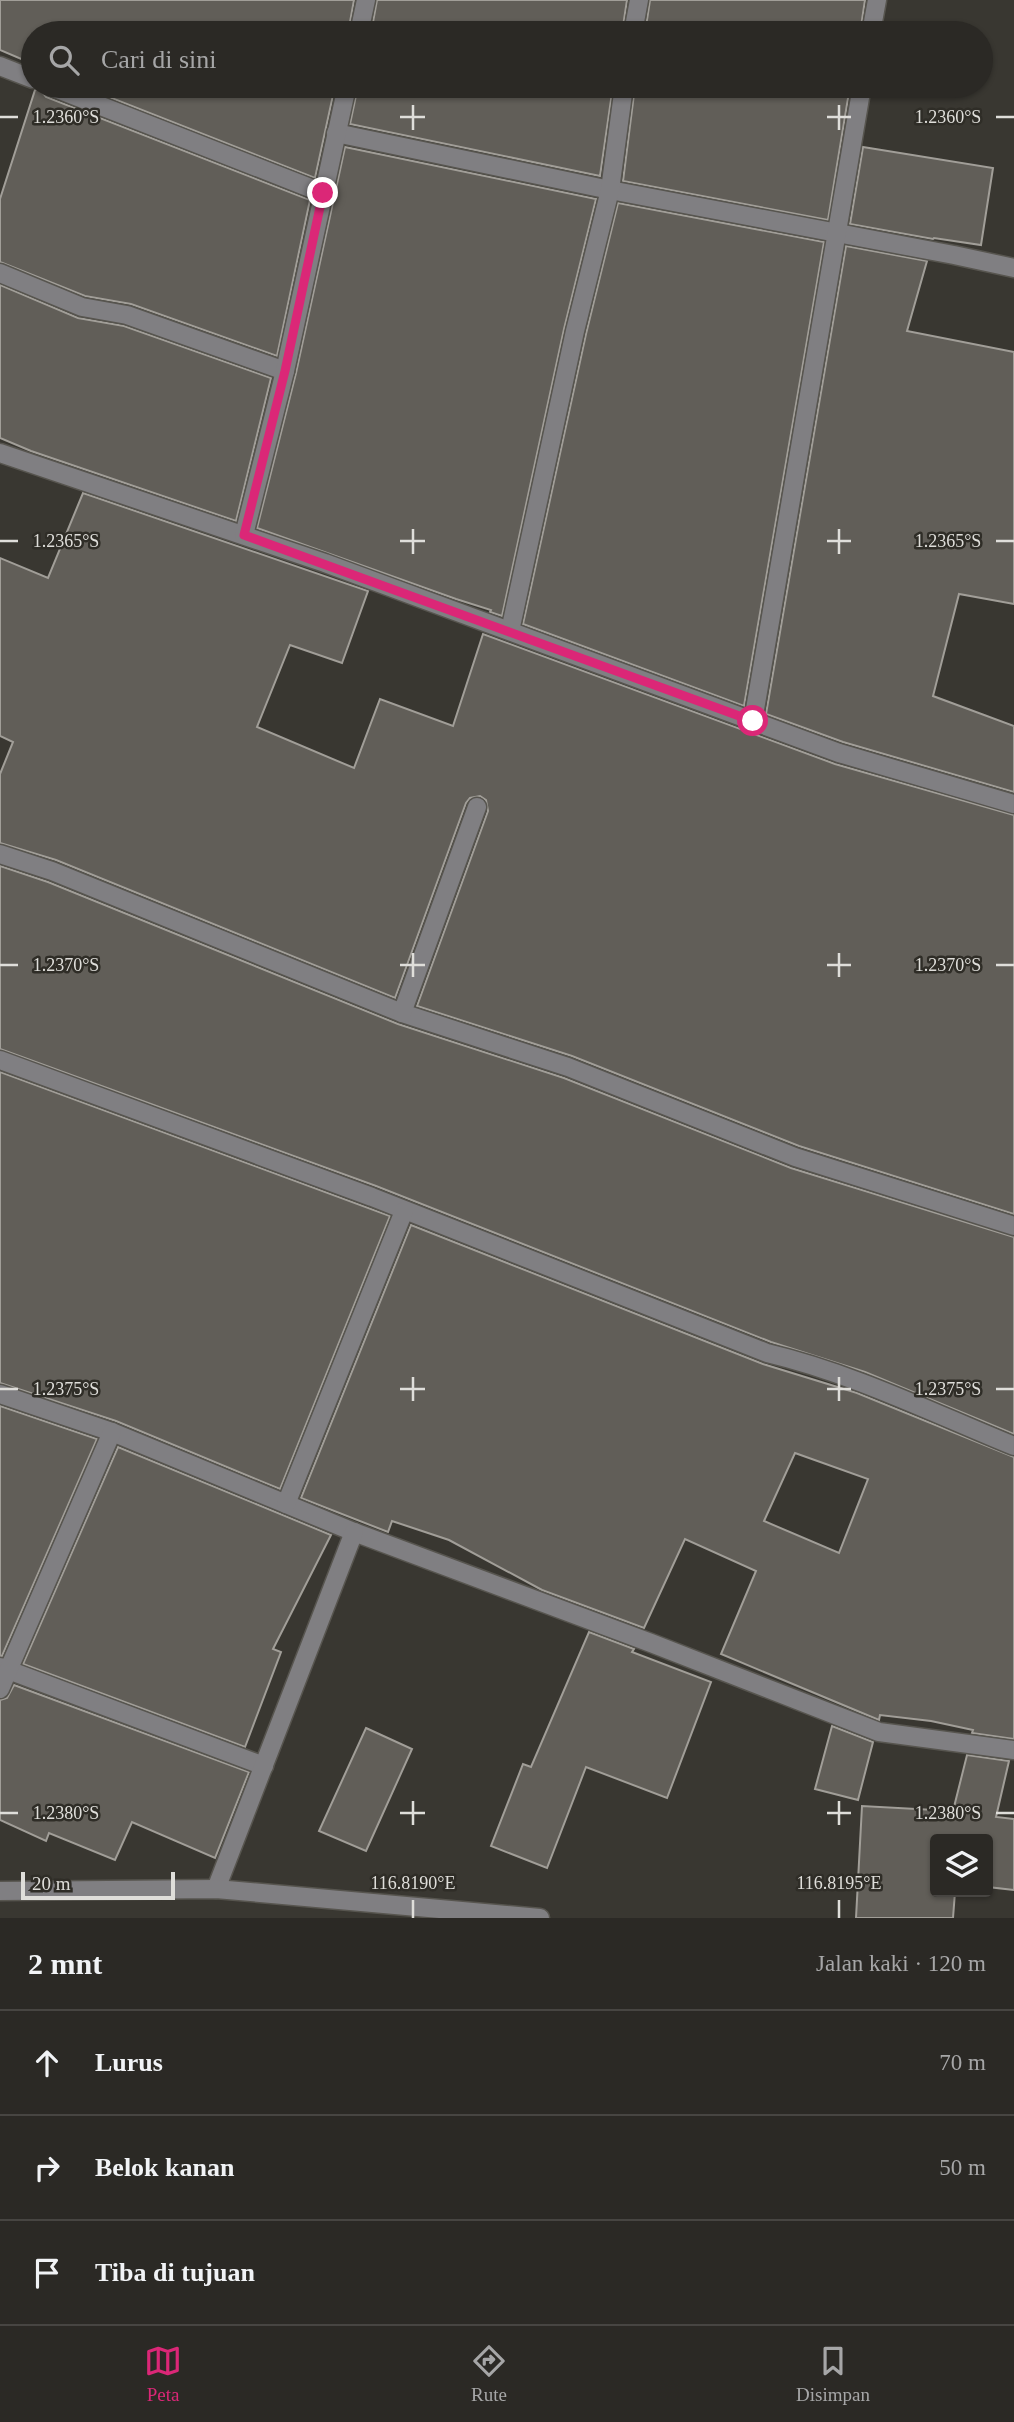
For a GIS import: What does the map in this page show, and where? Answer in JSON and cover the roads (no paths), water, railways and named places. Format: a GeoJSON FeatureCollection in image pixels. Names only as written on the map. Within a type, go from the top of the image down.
{"type":"FeatureCollection","features":[{"type":"Feature","properties":{"kind":"street"},"geometry":{"type":"LineString","coordinates":[[362,21],[366,0]]}},
{"type":"Feature","properties":{"kind":"street"},"geometry":{"type":"LineString","coordinates":[[635,21],[639,0]]}},
{"type":"Feature","properties":{"kind":"street"},"geometry":{"type":"LineString","coordinates":[[873,21],[877,0]]}},
{"type":"Feature","properties":{"kind":"street"},"geometry":{"type":"LineString","coordinates":[[0,66],[21,74]]}},
{"type":"Feature","properties":{"kind":"street"},"geometry":{"type":"LineString","coordinates":[[81,98],[323,193]]}},
{"type":"Feature","properties":{"kind":"street"},"geometry":{"type":"LineString","coordinates":[[244,535],[285,371],[344,98]]}},
{"type":"Feature","properties":{"kind":"street"},"geometry":{"type":"LineString","coordinates":[[510,631],[575,331],[610,190],[622,98]]}},
{"type":"Feature","properties":{"kind":"street"},"geometry":{"type":"LineString","coordinates":[[753,721],[860,98]]}},
{"type":"Feature","properties":{"kind":"street"},"geometry":{"type":"LineString","coordinates":[[336,133],[610,190],[1014,268]]}},
{"type":"Feature","properties":{"kind":"street"},"geometry":{"type":"LineString","coordinates":[[0,273],[82,307],[127,315],[285,371]]}},
{"type":"Feature","properties":{"kind":"street"},"geometry":{"type":"LineString","coordinates":[[0,453],[244,535],[839,753],[1014,804]]}},
{"type":"Feature","properties":{"kind":"street"},"geometry":{"type":"LineString","coordinates":[[402,1013],[477,807]]}},
{"type":"Feature","properties":{"kind":"street"},"geometry":{"type":"LineString","coordinates":[[0,854],[52,871],[402,1013],[568,1067],[795,1157],[1014,1226]]}},
{"type":"Feature","properties":{"kind":"street"},"geometry":{"type":"LineString","coordinates":[[0,1060],[372,1197],[767,1353],[797,1360],[871,1387],[1014,1446]]}},
{"type":"Feature","properties":{"kind":"street"},"geometry":{"type":"LineString","coordinates":[[286,1504],[404,1211]]}},
{"type":"Feature","properties":{"kind":"street"},"geometry":{"type":"LineString","coordinates":[[0,1394],[112,1432],[355,1532],[652,1643],[879,1732],[1014,1750]]}},
{"type":"Feature","properties":{"kind":"street"},"geometry":{"type":"LineString","coordinates":[[0,1689],[4,1669],[112,1432]]}},
{"type":"Feature","properties":{"kind":"street"},"geometry":{"type":"LineString","coordinates":[[216,1889],[355,1532]]}},
{"type":"Feature","properties":{"kind":"street"},"geometry":{"type":"LineString","coordinates":[[4,1669],[264,1766]]}},
{"type":"Feature","properties":{"kind":"street"},"geometry":{"type":"LineString","coordinates":[[0,1891],[216,1889],[540,1918]]}}]}
